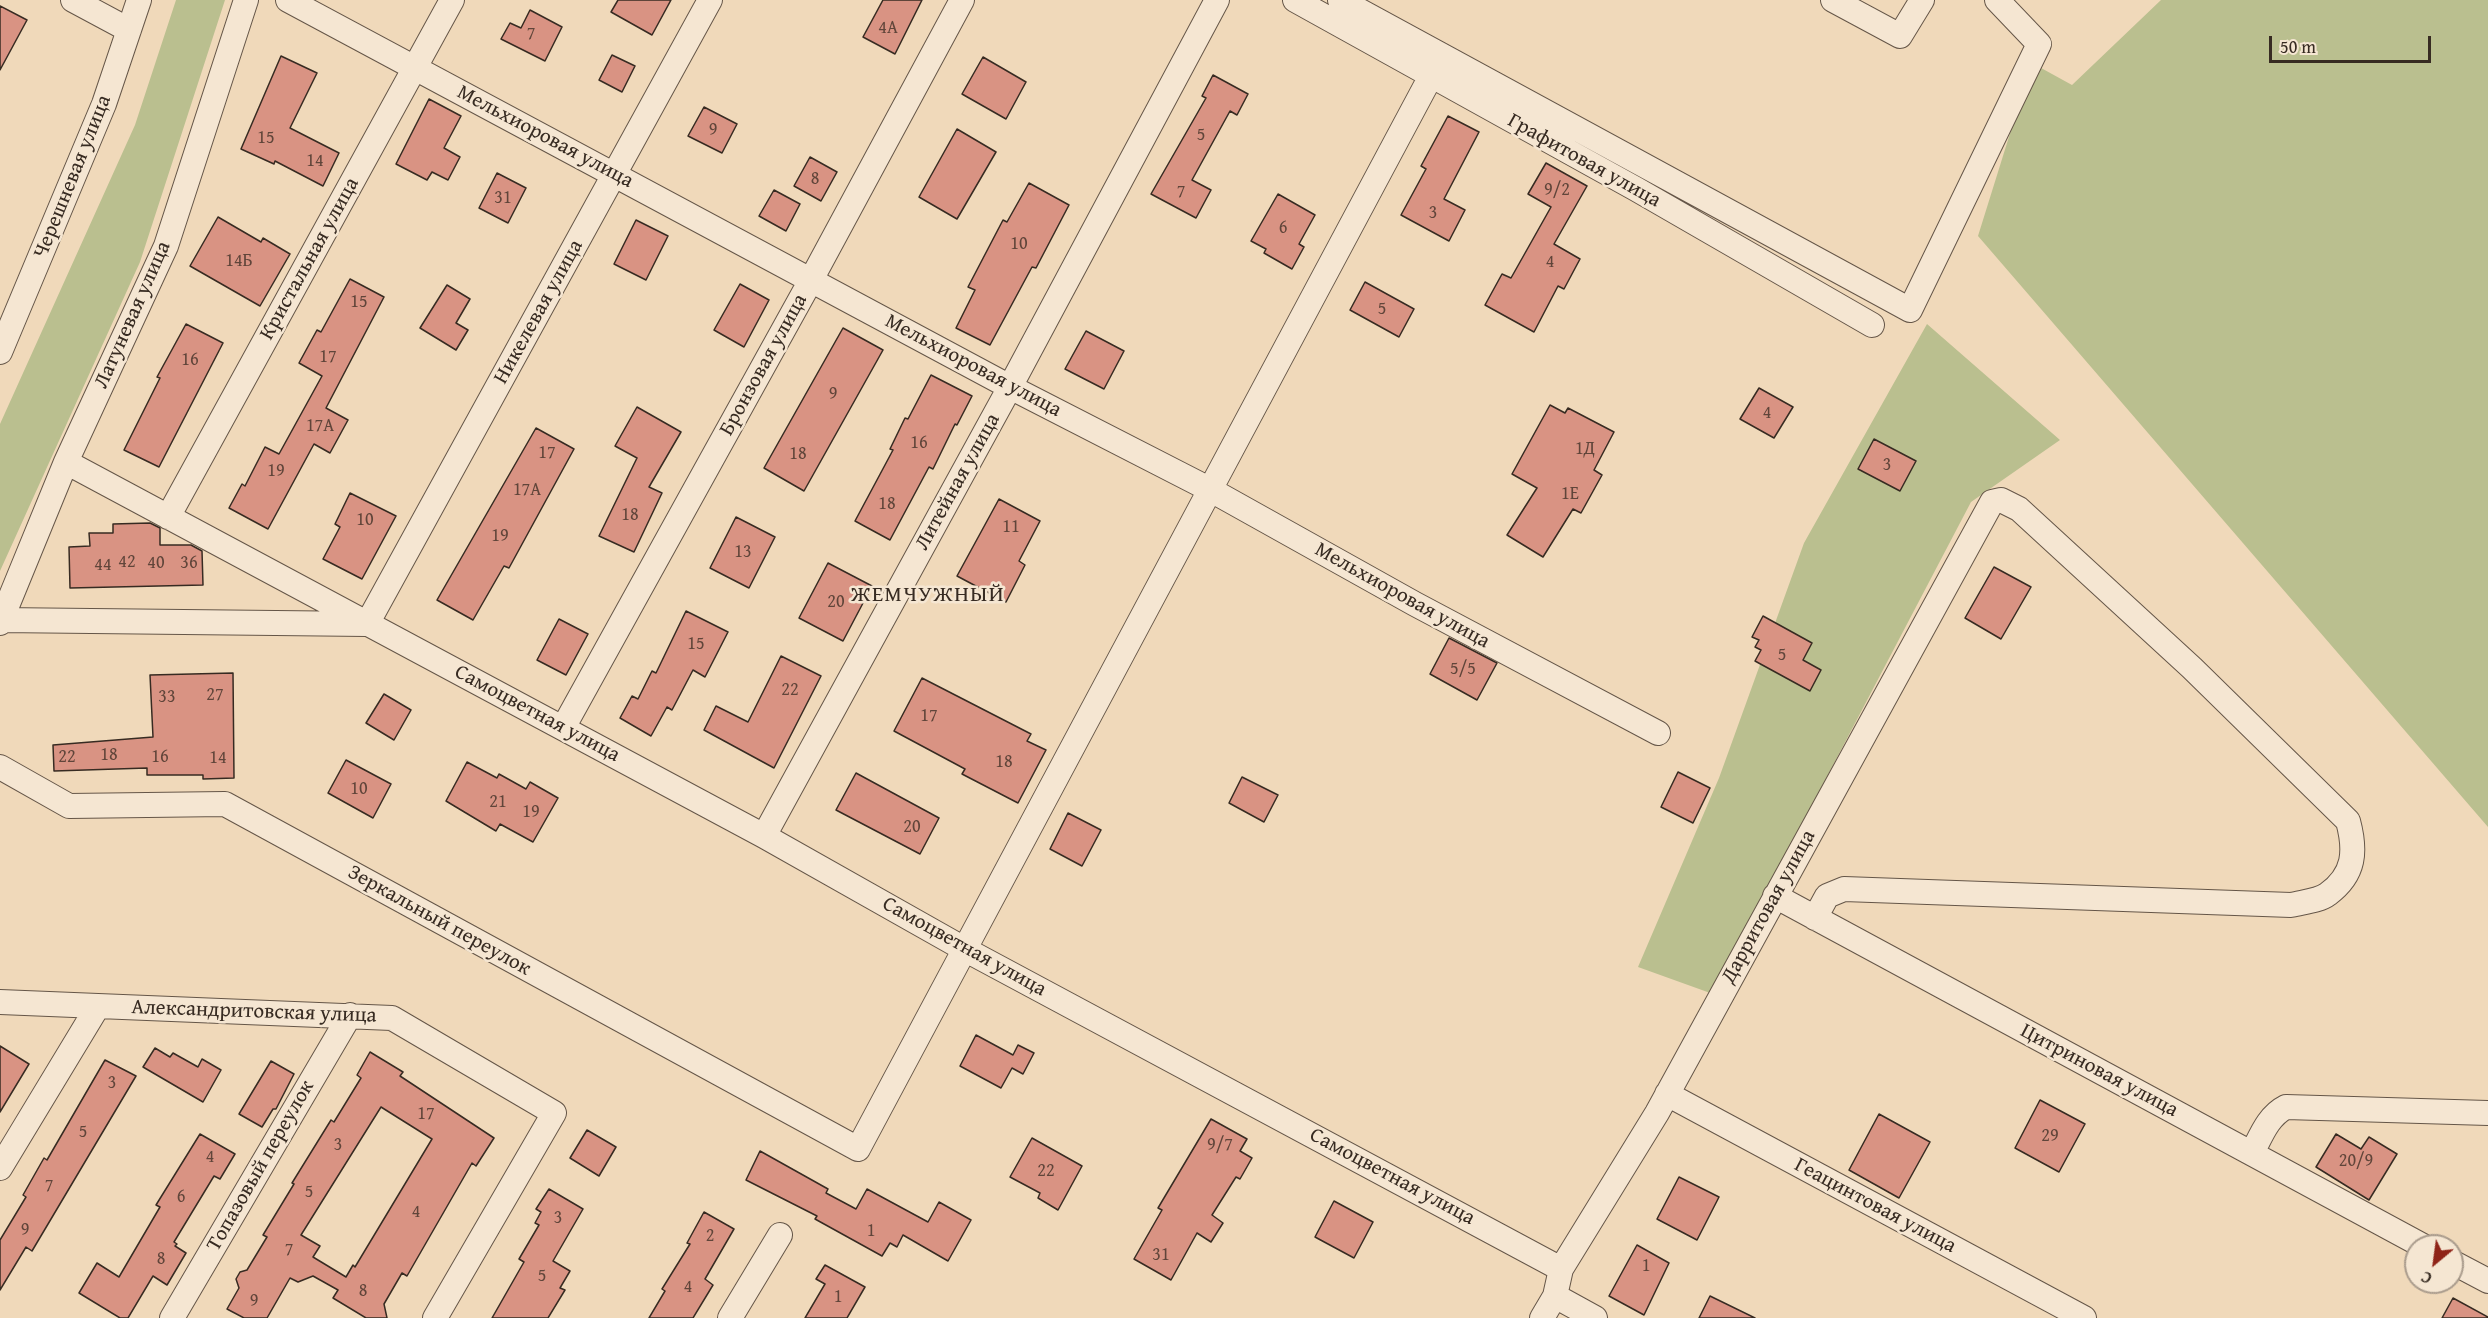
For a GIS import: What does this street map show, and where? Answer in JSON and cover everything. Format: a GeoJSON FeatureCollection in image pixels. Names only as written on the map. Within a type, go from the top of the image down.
{"type":"FeatureCollection","features":[{"type":"Feature","properties":{"kind":"street"},"geometry":{"type":"LineString","coordinates":[[73,0],[129,30]]}},
{"type":"Feature","properties":{"kind":"street","name":"Черешневая улица"},"geometry":{"type":"LineString","coordinates":[[0,351],[104,104],[139,0]]}},
{"type":"Feature","properties":{"kind":"street","name":"Латуневая улица"},"geometry":{"type":"LineString","coordinates":[[0,621],[66,462],[166,246],[246,0]]}},
{"type":"Feature","properties":{"kind":"street","name":"Мельхиоровая улица"},"geometry":{"type":"LineString","coordinates":[[288,0],[1010,387],[1209,489],[1415,604],[1658,734]]}},
{"type":"Feature","properties":{"kind":"street","name":"Кристальная улица"},"geometry":{"type":"LineString","coordinates":[[168,517],[452,0]]}},
{"type":"Feature","properties":{"kind":"street","name":"Никелевая улица"},"geometry":{"type":"LineString","coordinates":[[367,624],[710,0]]}},
{"type":"Feature","properties":{"kind":"street","name":"Бронзовая улица"},"geometry":{"type":"LineString","coordinates":[[563,728],[811,280],[962,0]]}},
{"type":"Feature","properties":{"kind":"street","name":"Литейная улица"},"geometry":{"type":"LineString","coordinates":[[764,836],[1010,387],[1217,0]]}},
{"type":"Feature","properties":{"kind":"street","name":"Графитовая улица"},"geometry":{"type":"LineString","coordinates":[[1295,0],[1636,189],[1872,325]]}},
{"type":"Feature","properties":{"kind":"street"},"geometry":{"type":"LineString","coordinates":[[1340,0],[1910,310],[2039,44],[1997,0]]}},
{"type":"Feature","properties":{"kind":"street"},"geometry":{"type":"LineString","coordinates":[[1833,0],[1900,36],[1922,0]]}},
{"type":"Feature","properties":{"kind":"street"},"geometry":{"type":"LineString","coordinates":[[966,950],[1209,489],[1431,76]]}},
{"type":"Feature","properties":{"kind":"street","name":"Самоцветная улица"},"geometry":{"type":"LineString","coordinates":[[66,462],[764,836],[966,950],[1561,1269]]}},
{"type":"Feature","properties":{"kind":"street","name":"Дарритовая улица"},"geometry":{"type":"LineString","coordinates":[[1542,1318],[1555,1296],[1561,1269],[1667,1094],[1985,511],[1992,502],[2001,500],[2019,509],[2183,660],[2348,821],[2355,848],[2349,871],[2327,895],[2291,905],[1845,889],[1827,896],[1815,918]]}},
{"type":"Feature","properties":{"kind":"street","name":"Самоцветная улица"},"geometry":{"type":"LineString","coordinates":[[0,621],[367,624]]}},
{"type":"Feature","properties":{"kind":"street","name":"Зеркальный переулок"},"geometry":{"type":"LineString","coordinates":[[0,767],[69,806],[225,804],[858,1149],[966,950]]}},
{"type":"Feature","properties":{"kind":"street","name":"Цитриновая улица"},"geometry":{"type":"LineString","coordinates":[[1775,896],[2404,1236]]}},
{"type":"Feature","properties":{"kind":"street","name":"Александритовская улица"},"geometry":{"type":"LineString","coordinates":[[0,1002],[392,1018],[554,1113],[435,1318]]}},
{"type":"Feature","properties":{"kind":"street"},"geometry":{"type":"LineString","coordinates":[[0,1168],[98,1006]]}},
{"type":"Feature","properties":{"kind":"street","name":"Топазовый переулок"},"geometry":{"type":"LineString","coordinates":[[172,1318],[350,1015]]}},
{"type":"Feature","properties":{"kind":"street","name":"Геацинтовая улица"},"geometry":{"type":"LineString","coordinates":[[1667,1094],[2084,1318]]}},
{"type":"Feature","properties":{"kind":"street"},"geometry":{"type":"LineString","coordinates":[[2252,1154],[2269,1121],[2277,1112],[2286,1107],[2488,1113]]}},
{"type":"Feature","properties":{"kind":"street"},"geometry":{"type":"LineString","coordinates":[[730,1318],[780,1234]]}},
{"type":"Feature","properties":{"kind":"street"},"geometry":{"type":"LineString","coordinates":[[2464,1268],[2488,1281]]}},
{"type":"Feature","properties":{"kind":"street"},"geometry":{"type":"LineString","coordinates":[[1555,1296],[1594,1318]]}},
{"type":"Feature","properties":{"kind":"green space"},"geometry":{"type":"Polygon","coordinates":[[[176,0],[225,0],[140,262],[0,571],[0,424],[135,125],[176,0]]]}},
{"type":"Feature","properties":{"kind":"green space"},"geometry":{"type":"Polygon","coordinates":[[[2161,0],[2488,0],[2488,827],[1978,236],[2032,63],[2072,85],[2161,0]]]}},
{"type":"Feature","properties":{"kind":"green space"},"geometry":{"type":"Polygon","coordinates":[[[1927,324],[2060,440],[1971,502],[1713,994],[1638,967],[1719,778],[1804,543],[1927,324]]]}},
{"type":"Feature","properties":{"kind":"building"},"geometry":{"type":"Polygon","coordinates":[[[618,0],[671,0],[652,35],[611,12],[618,0]]]}},
{"type":"Feature","properties":{"kind":"building"},"geometry":{"type":"Polygon","coordinates":[[[883,0],[922,0],[895,54],[863,37],[883,0]]]}},
{"type":"Feature","properties":{"kind":"building"},"geometry":{"type":"Polygon","coordinates":[[[0,6],[27,20],[0,70],[0,6]]]}},
{"type":"Feature","properties":{"kind":"building"},"geometry":{"type":"Polygon","coordinates":[[[530,10],[562,27],[545,61],[501,39],[510,23],[521,28],[530,10]]]}},
{"type":"Feature","properties":{"kind":"building"},"geometry":{"type":"Polygon","coordinates":[[[612,55],[635,66],[622,92],[599,80],[612,55]]]}},
{"type":"Feature","properties":{"kind":"building"},"geometry":{"type":"Polygon","coordinates":[[[281,56],[317,73],[290,128],[339,153],[323,186],[275,161],[274,164],[241,149],[281,56]]]}},
{"type":"Feature","properties":{"kind":"building"},"geometry":{"type":"Polygon","coordinates":[[[983,57],[1026,82],[1006,119],[962,94],[983,57]]]}},
{"type":"Feature","properties":{"kind":"building"},"geometry":{"type":"Polygon","coordinates":[[[1213,75],[1248,94],[1237,115],[1230,111],[1192,180],[1211,190],[1196,218],[1151,194],[1206,98],[1202,96],[1213,75]]]}},
{"type":"Feature","properties":{"kind":"building"},"geometry":{"type":"Polygon","coordinates":[[[429,99],[461,116],[444,148],[460,157],[448,180],[432,172],[427,180],[396,164],[429,99]]]}},
{"type":"Feature","properties":{"kind":"building"},"geometry":{"type":"Polygon","coordinates":[[[704,107],[737,124],[722,153],[688,136],[704,107]]]}},
{"type":"Feature","properties":{"kind":"building"},"geometry":{"type":"Polygon","coordinates":[[[1448,116],[1479,132],[1444,199],[1465,210],[1449,241],[1401,215],[1426,169],[1421,166],[1448,116]]]}},
{"type":"Feature","properties":{"kind":"building"},"geometry":{"type":"Polygon","coordinates":[[[957,129],[996,152],[957,219],[919,197],[957,129]]]}},
{"type":"Feature","properties":{"kind":"building"},"geometry":{"type":"Polygon","coordinates":[[[810,157],[837,172],[821,201],[794,186],[810,157]]]}},
{"type":"Feature","properties":{"kind":"building"},"geometry":{"type":"Polygon","coordinates":[[[1546,163],[1587,186],[1554,244],[1580,259],[1564,289],[1558,286],[1534,332],[1485,305],[1502,274],[1511,278],[1551,207],[1528,194],[1546,163]]]}},
{"type":"Feature","properties":{"kind":"building"},"geometry":{"type":"Polygon","coordinates":[[[497,173],[526,188],[508,223],[479,208],[497,173]]]}},
{"type":"Feature","properties":{"kind":"building"},"geometry":{"type":"Polygon","coordinates":[[[1029,183],[1069,205],[1036,268],[1032,267],[990,345],[956,328],[975,290],[968,287],[1003,220],[1007,222],[1029,183]]]}},
{"type":"Feature","properties":{"kind":"building"},"geometry":{"type":"Polygon","coordinates":[[[774,190],[800,204],[786,231],[759,216],[774,190]]]}},
{"type":"Feature","properties":{"kind":"building"},"geometry":{"type":"Polygon","coordinates":[[[1278,194],[1315,215],[1299,244],[1304,247],[1292,269],[1264,253],[1266,249],[1251,241],[1278,194]]]}},
{"type":"Feature","properties":{"kind":"building"},"geometry":{"type":"Polygon","coordinates":[[[218,217],[261,242],[263,238],[290,254],[260,306],[190,266],[218,217]]]}},
{"type":"Feature","properties":{"kind":"building"},"geometry":{"type":"Polygon","coordinates":[[[636,220],[668,236],[646,280],[614,264],[636,220]]]}},
{"type":"Feature","properties":{"kind":"building"},"geometry":{"type":"Polygon","coordinates":[[[350,279],[384,297],[326,408],[348,420],[330,453],[314,444],[268,529],[229,508],[242,484],[245,486],[265,447],[279,454],[322,376],[299,363],[317,330],[321,332],[350,279]]]}},
{"type":"Feature","properties":{"kind":"building"},"geometry":{"type":"Polygon","coordinates":[[[1365,282],[1414,309],[1399,337],[1350,310],[1365,282]]]}},
{"type":"Feature","properties":{"kind":"building"},"geometry":{"type":"Polygon","coordinates":[[[740,284],[769,300],[744,347],[714,330],[740,284]]]}},
{"type":"Feature","properties":{"kind":"building"},"geometry":{"type":"Polygon","coordinates":[[[447,285],[470,299],[456,323],[468,330],[456,350],[420,328],[447,285]]]}},
{"type":"Feature","properties":{"kind":"building"},"geometry":{"type":"Polygon","coordinates":[[[186,324],[223,343],[159,467],[124,450],[160,378],[157,377],[186,324]]]}},
{"type":"Feature","properties":{"kind":"building"},"geometry":{"type":"Polygon","coordinates":[[[843,328],[883,350],[804,491],[764,468],[843,328]]]}},
{"type":"Feature","properties":{"kind":"building"},"geometry":{"type":"Polygon","coordinates":[[[1086,331],[1124,351],[1104,389],[1065,369],[1086,331]]]}},
{"type":"Feature","properties":{"kind":"building"},"geometry":{"type":"Polygon","coordinates":[[[931,375],[972,396],[957,425],[955,424],[933,469],[929,467],[890,540],[855,521],[893,450],[890,449],[905,418],[908,419],[931,375]]]}},
{"type":"Feature","properties":{"kind":"building"},"geometry":{"type":"Polygon","coordinates":[[[1759,388],[1793,407],[1774,438],[1740,419],[1759,388]]]}},
{"type":"Feature","properties":{"kind":"building"},"geometry":{"type":"Polygon","coordinates":[[[1550,405],[1565,413],[1568,408],[1614,432],[1594,470],[1602,475],[1581,513],[1573,509],[1543,557],[1507,535],[1537,488],[1512,474],[1550,405]]]}},
{"type":"Feature","properties":{"kind":"building"},"geometry":{"type":"Polygon","coordinates":[[[637,407],[681,432],[649,487],[662,493],[634,552],[599,536],[637,458],[615,446],[637,407]]]}},
{"type":"Feature","properties":{"kind":"building"},"geometry":{"type":"Polygon","coordinates":[[[536,428],[574,449],[509,568],[504,566],[473,620],[437,600],[536,428]]]}},
{"type":"Feature","properties":{"kind":"building"},"geometry":{"type":"Polygon","coordinates":[[[1874,439],[1916,461],[1900,491],[1858,469],[1874,439]]]}},
{"type":"Feature","properties":{"kind":"building"},"geometry":{"type":"Polygon","coordinates":[[[350,493],[396,516],[362,579],[323,559],[340,527],[335,524],[350,493]]]}},
{"type":"Feature","properties":{"kind":"building"},"geometry":{"type":"Polygon","coordinates":[[[999,499],[1040,521],[1019,561],[1025,565],[1006,602],[957,576],[999,499]]]}},
{"type":"Feature","properties":{"kind":"building"},"geometry":{"type":"Polygon","coordinates":[[[736,517],[775,537],[749,588],[710,568],[736,517]]]}},
{"type":"Feature","properties":{"kind":"building"},"geometry":{"type":"Polygon","coordinates":[[[150,523],[160,528],[160,545],[191,545],[202,551],[203,585],[70,588],[69,547],[90,546],[89,533],[113,533],[113,524],[150,523]]]}},
{"type":"Feature","properties":{"kind":"building"},"geometry":{"type":"Polygon","coordinates":[[[828,563],[872,586],[843,641],[799,618],[828,563]]]}},
{"type":"Feature","properties":{"kind":"building"},"geometry":{"type":"Polygon","coordinates":[[[1994,567],[2031,587],[2001,639],[1965,618],[1994,567]]]}},
{"type":"Feature","properties":{"kind":"building"},"geometry":{"type":"Polygon","coordinates":[[[686,611],[728,632],[705,677],[693,670],[672,710],[667,707],[651,736],[620,718],[632,696],[638,699],[652,671],[656,673],[686,611]]]}},
{"type":"Feature","properties":{"kind":"building"},"geometry":{"type":"Polygon","coordinates":[[[1763,616],[1812,643],[1803,660],[1821,670],[1810,691],[1755,661],[1761,650],[1755,647],[1759,640],[1752,637],[1763,616]]]}},
{"type":"Feature","properties":{"kind":"building"},"geometry":{"type":"Polygon","coordinates":[[[559,619],[588,634],[566,675],[537,660],[559,619]]]}},
{"type":"Feature","properties":{"kind":"building"},"geometry":{"type":"Polygon","coordinates":[[[1449,638],[1497,663],[1477,700],[1430,674],[1449,638]]]}},
{"type":"Feature","properties":{"kind":"building"},"geometry":{"type":"Polygon","coordinates":[[[781,656],[821,676],[774,768],[704,730],[716,706],[748,722],[781,656]]]}},
{"type":"Feature","properties":{"kind":"building"},"geometry":{"type":"Polygon","coordinates":[[[233,673],[234,778],[203,779],[203,775],[147,775],[147,768],[54,771],[53,745],[153,737],[150,675],[233,673]]]}},
{"type":"Feature","properties":{"kind":"building"},"geometry":{"type":"Polygon","coordinates":[[[922,678],[1031,734],[1027,741],[1046,750],[1018,803],[962,774],[965,769],[894,731],[922,678]]]}},
{"type":"Feature","properties":{"kind":"building"},"geometry":{"type":"Polygon","coordinates":[[[384,694],[411,710],[394,740],[366,723],[384,694]]]}},
{"type":"Feature","properties":{"kind":"building"},"geometry":{"type":"Polygon","coordinates":[[[346,760],[391,784],[373,818],[328,793],[346,760]]]}},
{"type":"Feature","properties":{"kind":"building"},"geometry":{"type":"Polygon","coordinates":[[[467,762],[497,778],[499,774],[526,789],[530,782],[558,798],[533,842],[500,824],[496,831],[446,801],[467,762]]]}},
{"type":"Feature","properties":{"kind":"building"},"geometry":{"type":"Polygon","coordinates":[[[1678,772],[1710,788],[1693,823],[1661,807],[1678,772]]]}},
{"type":"Feature","properties":{"kind":"building"},"geometry":{"type":"Polygon","coordinates":[[[856,773],[939,818],[920,854],[836,810],[856,773]]]}},
{"type":"Feature","properties":{"kind":"building"},"geometry":{"type":"Polygon","coordinates":[[[1242,777],[1278,795],[1264,822],[1229,803],[1242,777]]]}},
{"type":"Feature","properties":{"kind":"building"},"geometry":{"type":"Polygon","coordinates":[[[1068,813],[1101,830],[1082,866],[1050,849],[1068,813]]]}},
{"type":"Feature","properties":{"kind":"building"},"geometry":{"type":"Polygon","coordinates":[[[976,1035],[1013,1055],[1018,1045],[1034,1053],[1023,1074],[1012,1068],[1001,1088],[960,1066],[976,1035]]]}},
{"type":"Feature","properties":{"kind":"building"},"geometry":{"type":"Polygon","coordinates":[[[0,1046],[29,1064],[0,1112],[0,1046]]]}},
{"type":"Feature","properties":{"kind":"building"},"geometry":{"type":"Polygon","coordinates":[[[155,1048],[170,1057],[173,1053],[198,1067],[202,1059],[221,1070],[203,1102],[143,1067],[155,1048]]]}},
{"type":"Feature","properties":{"kind":"building"},"geometry":{"type":"Polygon","coordinates":[[[370,1052],[403,1072],[400,1076],[494,1138],[476,1166],[472,1163],[407,1276],[402,1273],[384,1304],[387,1318],[366,1318],[333,1298],[338,1290],[313,1276],[298,1282],[290,1278],[267,1318],[244,1318],[227,1309],[239,1288],[236,1279],[240,1272],[247,1270],[267,1237],[263,1235],[294,1184],[292,1183],[331,1120],[334,1122],[361,1078],[357,1075],[370,1052]],[[381,1107],[301,1235],[320,1246],[313,1257],[346,1277],[353,1265],[355,1267],[432,1139],[381,1107]]]}},
{"type":"Feature","properties":{"kind":"building"},"geometry":{"type":"Polygon","coordinates":[[[105,1060],[136,1076],[32,1251],[26,1247],[0,1290],[0,1240],[26,1197],[23,1195],[44,1158],[47,1160],[105,1060]]]}},
{"type":"Feature","properties":{"kind":"building"},"geometry":{"type":"Polygon","coordinates":[[[271,1061],[294,1074],[276,1109],[273,1109],[262,1127],[239,1114],[271,1061]]]}},
{"type":"Feature","properties":{"kind":"building"},"geometry":{"type":"Polygon","coordinates":[[[2040,1100],[2085,1124],[2059,1172],[2015,1148],[2040,1100]]]}},
{"type":"Feature","properties":{"kind":"building"},"geometry":{"type":"Polygon","coordinates":[[[1879,1114],[1930,1142],[1899,1198],[1849,1170],[1879,1114]]]}},
{"type":"Feature","properties":{"kind":"building"},"geometry":{"type":"Polygon","coordinates":[[[1211,1119],[1247,1139],[1240,1151],[1252,1158],[1240,1179],[1236,1177],[1212,1215],[1223,1223],[1211,1242],[1197,1233],[1171,1280],[1134,1259],[1162,1210],[1158,1208],[1211,1119]]]}},
{"type":"Feature","properties":{"kind":"building"},"geometry":{"type":"Polygon","coordinates":[[[587,1130],[616,1147],[599,1176],[570,1158],[587,1130]]]}},
{"type":"Feature","properties":{"kind":"building"},"geometry":{"type":"Polygon","coordinates":[[[200,1134],[235,1154],[220,1179],[214,1176],[174,1242],[177,1244],[175,1246],[186,1253],[167,1285],[153,1276],[128,1318],[120,1318],[79,1293],[97,1263],[119,1277],[160,1207],[156,1205],[200,1134]]]}},
{"type":"Feature","properties":{"kind":"building"},"geometry":{"type":"Polygon","coordinates":[[[2336,1134],[2361,1149],[2369,1137],[2397,1154],[2369,1200],[2316,1167],[2336,1134]]]}},
{"type":"Feature","properties":{"kind":"building"},"geometry":{"type":"Polygon","coordinates":[[[1032,1138],[1082,1166],[1058,1210],[1038,1198],[1040,1193],[1010,1177],[1032,1138]]]}},
{"type":"Feature","properties":{"kind":"building"},"geometry":{"type":"Polygon","coordinates":[[[760,1151],[828,1189],[826,1193],[856,1209],[867,1189],[928,1222],[939,1202],[971,1220],[948,1261],[903,1235],[897,1247],[890,1243],[882,1256],[815,1219],[817,1216],[746,1180],[760,1151]]]}},
{"type":"Feature","properties":{"kind":"building"},"geometry":{"type":"Polygon","coordinates":[[[1679,1177],[1719,1197],[1697,1240],[1657,1219],[1679,1177]]]}},
{"type":"Feature","properties":{"kind":"building"},"geometry":{"type":"Polygon","coordinates":[[[549,1189],[583,1209],[553,1261],[570,1271],[560,1288],[565,1290],[548,1318],[492,1318],[524,1262],[519,1259],[539,1225],[535,1223],[541,1212],[536,1209],[549,1189]]]}},
{"type":"Feature","properties":{"kind":"building"},"geometry":{"type":"Polygon","coordinates":[[[1334,1201],[1373,1222],[1354,1258],[1315,1237],[1334,1201]]]}},
{"type":"Feature","properties":{"kind":"building"},"geometry":{"type":"Polygon","coordinates":[[[704,1212],[734,1229],[705,1279],[713,1285],[693,1318],[649,1318],[665,1291],[662,1289],[690,1244],[687,1243],[704,1212]]]}},
{"type":"Feature","properties":{"kind":"building"},"geometry":{"type":"Polygon","coordinates":[[[1637,1245],[1669,1263],[1644,1315],[1609,1296],[1637,1245]]]}},
{"type":"Feature","properties":{"kind":"building"},"geometry":{"type":"Polygon","coordinates":[[[825,1265],[865,1287],[847,1318],[805,1318],[825,1284],[816,1279],[825,1265]]]}},
{"type":"Feature","properties":{"kind":"building"},"geometry":{"type":"Polygon","coordinates":[[[1710,1296],[1755,1318],[1699,1318],[1710,1296]]]}},
{"type":"Feature","properties":{"kind":"building"},"geometry":{"type":"Polygon","coordinates":[[[2453,1298],[2488,1317],[2488,1318],[2442,1318],[2453,1298]]]}},
{"type":"Feature","properties":{"kind":"district","name":"ЖЕМЧУЖНЫЙ"},"geometry":{"type":"Point","coordinates":[928,595]}}]}
